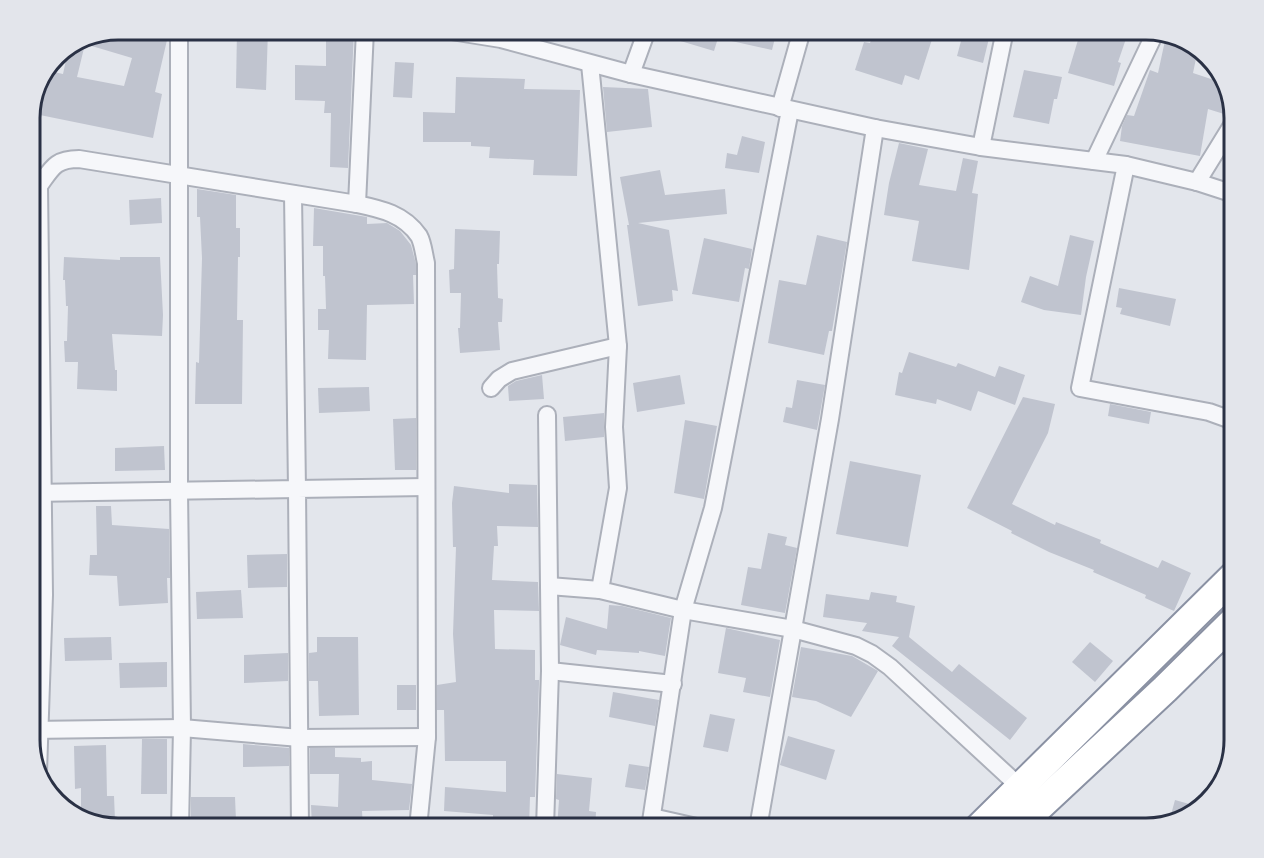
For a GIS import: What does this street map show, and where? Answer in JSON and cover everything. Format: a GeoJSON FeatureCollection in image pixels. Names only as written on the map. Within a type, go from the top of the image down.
{"type":"FeatureCollection","features":[{"type":"Feature","properties":{"kind":"highway"},"geometry":{"type":"LineString","coordinates":[[989,818],[1224,586]]}},
{"type":"Feature","properties":{"kind":"highway"},"geometry":{"type":"LineString","coordinates":[[1027,818],[1224,631]]}},
{"type":"Feature","properties":{"kind":"street"},"geometry":{"type":"LineString","coordinates":[[179,41],[182,728],[180,818]]}},
{"type":"Feature","properties":{"kind":"street"},"geometry":{"type":"LineString","coordinates":[[357,204],[364,41]]}},
{"type":"Feature","properties":{"kind":"street"},"geometry":{"type":"LineString","coordinates":[[523,41],[590,64],[785,109],[981,147],[1125,165],[1224,191]]}},
{"type":"Feature","properties":{"kind":"street"},"geometry":{"type":"LineString","coordinates":[[631,74],[643,41]]}},
{"type":"Feature","properties":{"kind":"street"},"geometry":{"type":"LineString","coordinates":[[652,818],[683,610],[712,508],[785,109],[800,41]]}},
{"type":"Feature","properties":{"kind":"street"},"geometry":{"type":"LineString","coordinates":[[981,147],[1003,41]]}},
{"type":"Feature","properties":{"kind":"street"},"geometry":{"type":"LineString","coordinates":[[1094,161],[1151,41]]}},
{"type":"Feature","properties":{"kind":"street"},"geometry":{"type":"LineString","coordinates":[[590,64],[618,346],[614,427],[618,488],[600,590]]}},
{"type":"Feature","properties":{"kind":"street"},"geometry":{"type":"LineString","coordinates":[[760,818],[830,419],[875,128]]}},
{"type":"Feature","properties":{"kind":"street"},"geometry":{"type":"LineString","coordinates":[[1197,182],[1224,138]]}},
{"type":"Feature","properties":{"kind":"street"},"geometry":{"type":"LineString","coordinates":[[41,183],[55,165],[65,159],[79,159],[357,204],[386,211],[404,220],[420,237],[426,263],[427,737],[419,818]]}},
{"type":"Feature","properties":{"kind":"street"},"geometry":{"type":"LineString","coordinates":[[1125,165],[1080,388],[1209,412],[1224,417]]}},
{"type":"Feature","properties":{"kind":"street"},"geometry":{"type":"LineString","coordinates":[[293,194],[300,818]]}},
{"type":"Feature","properties":{"kind":"street"},"geometry":{"type":"LineString","coordinates":[[491,388],[499,379],[512,371],[618,346]]}},
{"type":"Feature","properties":{"kind":"street"},"geometry":{"type":"LineString","coordinates":[[545,818],[550,671],[547,415]]}},
{"type":"Feature","properties":{"kind":"street"},"geometry":{"type":"LineString","coordinates":[[41,493],[426,487]]}},
{"type":"Feature","properties":{"kind":"street"},"geometry":{"type":"LineString","coordinates":[[549,586],[600,590],[683,610],[793,629],[856,646],[872,654],[890,668],[1020,787]]}},
{"type":"Feature","properties":{"kind":"street"},"geometry":{"type":"LineString","coordinates":[[550,671],[673,684]]}},
{"type":"Feature","properties":{"kind":"street"},"geometry":{"type":"LineString","coordinates":[[41,730],[182,728],[300,738],[427,737]]}},
{"type":"Feature","properties":{"kind":"building"},"geometry":{"type":"Polygon","coordinates":[[[108,41],[167,41],[155,92],[162,94],[153,138],[41,115],[43,98],[49,84],[56,73],[63,74],[66,61],[84,49],[77,77],[124,86],[132,58],[91,46],[108,41]]]}},
{"type":"Feature","properties":{"kind":"building"},"geometry":{"type":"Polygon","coordinates":[[[237,41],[268,41],[266,90],[236,88],[237,41]]]}},
{"type":"Feature","properties":{"kind":"building"},"geometry":{"type":"Polygon","coordinates":[[[326,41],[354,41],[348,168],[330,167],[331,113],[324,113],[325,101],[295,100],[295,65],[326,66],[326,41]]]}},
{"type":"Feature","properties":{"kind":"building"},"geometry":{"type":"Polygon","coordinates":[[[680,41],[717,41],[714,51],[680,41]]]}},
{"type":"Feature","properties":{"kind":"building"},"geometry":{"type":"Polygon","coordinates":[[[732,41],[774,41],[772,50],[732,41]]]}},
{"type":"Feature","properties":{"kind":"building"},"geometry":{"type":"Polygon","coordinates":[[[871,41],[931,41],[919,80],[905,75],[902,85],[855,70],[864,42],[870,43],[871,41]]]}},
{"type":"Feature","properties":{"kind":"building"},"geometry":{"type":"Polygon","coordinates":[[[961,41],[988,41],[983,63],[957,56],[961,41]]]}},
{"type":"Feature","properties":{"kind":"building"},"geometry":{"type":"Polygon","coordinates":[[[1078,41],[1125,41],[1118,62],[1121,63],[1114,86],[1068,73],[1078,41]]]}},
{"type":"Feature","properties":{"kind":"building"},"geometry":{"type":"Polygon","coordinates":[[[1165,43],[1176,46],[1196,59],[1193,73],[1212,80],[1215,84],[1221,98],[1224,114],[1208,109],[1200,156],[1120,141],[1122,126],[1127,115],[1134,116],[1150,70],[1158,73],[1165,43]]]}},
{"type":"Feature","properties":{"kind":"building"},"geometry":{"type":"Polygon","coordinates":[[[395,62],[414,63],[412,98],[393,97],[395,62]]]}},
{"type":"Feature","properties":{"kind":"building"},"geometry":{"type":"Polygon","coordinates":[[[1024,70],[1062,77],[1057,99],[1054,99],[1049,124],[1013,117],[1024,70]]]}},
{"type":"Feature","properties":{"kind":"building"},"geometry":{"type":"Polygon","coordinates":[[[456,77],[525,79],[524,89],[580,90],[577,176],[533,175],[534,160],[489,158],[490,147],[471,146],[471,142],[423,142],[423,112],[455,113],[456,77]]]}},
{"type":"Feature","properties":{"kind":"building"},"geometry":{"type":"Polygon","coordinates":[[[603,87],[648,89],[652,127],[607,132],[603,87]]]}},
{"type":"Feature","properties":{"kind":"building"},"geometry":{"type":"Polygon","coordinates":[[[742,136],[765,142],[759,173],[725,168],[727,153],[737,155],[742,136]]]}},
{"type":"Feature","properties":{"kind":"building"},"geometry":{"type":"Polygon","coordinates":[[[899,143],[928,149],[919,185],[956,191],[963,158],[978,161],[972,193],[978,194],[969,270],[912,261],[919,221],[884,215],[899,143]]]}},
{"type":"Feature","properties":{"kind":"building"},"geometry":{"type":"Polygon","coordinates":[[[660,170],[665,195],[725,189],[727,214],[638,223],[669,230],[678,291],[672,290],[673,301],[638,306],[627,225],[629,225],[620,177],[660,170]]]}},
{"type":"Feature","properties":{"kind":"building"},"geometry":{"type":"Polygon","coordinates":[[[197,189],[236,195],[236,228],[240,228],[237,320],[243,320],[242,404],[195,404],[196,362],[199,363],[202,258],[200,217],[197,217],[197,189]]]}},
{"type":"Feature","properties":{"kind":"building"},"geometry":{"type":"Polygon","coordinates":[[[161,198],[162,223],[130,225],[129,200],[161,198]]]}},
{"type":"Feature","properties":{"kind":"building"},"geometry":{"type":"Polygon","coordinates":[[[314,208],[367,217],[367,224],[387,223],[400,231],[411,245],[416,264],[416,275],[413,275],[414,304],[367,305],[366,360],[328,359],[329,330],[318,330],[318,309],[326,309],[325,276],[323,276],[323,246],[313,246],[314,208]]]}},
{"type":"Feature","properties":{"kind":"building"},"geometry":{"type":"Polygon","coordinates":[[[455,229],[500,231],[499,264],[497,264],[498,298],[503,299],[502,322],[498,322],[500,350],[460,353],[458,328],[460,328],[461,293],[450,293],[449,270],[454,269],[455,229]]]}},
{"type":"Feature","properties":{"kind":"building"},"geometry":{"type":"Polygon","coordinates":[[[817,235],[847,242],[832,331],[829,331],[824,355],[768,343],[779,280],[806,285],[817,235]]]}},
{"type":"Feature","properties":{"kind":"building"},"geometry":{"type":"Polygon","coordinates":[[[1070,235],[1094,241],[1081,315],[1044,310],[1021,302],[1030,276],[1058,286],[1070,235]]]}},
{"type":"Feature","properties":{"kind":"building"},"geometry":{"type":"Polygon","coordinates":[[[704,238],[752,249],[749,269],[745,268],[739,302],[692,294],[704,238]]]}},
{"type":"Feature","properties":{"kind":"building"},"geometry":{"type":"Polygon","coordinates":[[[64,257],[120,260],[120,257],[160,257],[162,336],[112,334],[115,370],[117,370],[117,391],[77,389],[78,362],[65,362],[64,341],[67,341],[68,306],[66,306],[65,280],[63,280],[64,257]]]}},
{"type":"Feature","properties":{"kind":"building"},"geometry":{"type":"Polygon","coordinates":[[[1119,288],[1176,299],[1170,326],[1120,314],[1122,308],[1116,307],[1119,288]]]}},
{"type":"Feature","properties":{"kind":"building"},"geometry":{"type":"Polygon","coordinates":[[[909,352],[956,367],[958,363],[995,377],[999,366],[1025,375],[1015,405],[978,391],[971,411],[937,399],[936,404],[895,395],[899,372],[902,373],[909,352]]]}},
{"type":"Feature","properties":{"kind":"building"},"geometry":{"type":"Polygon","coordinates":[[[542,375],[544,399],[509,401],[508,386],[516,381],[542,375]]]}},
{"type":"Feature","properties":{"kind":"building"},"geometry":{"type":"Polygon","coordinates":[[[680,375],[685,404],[637,412],[633,383],[680,375]]]}},
{"type":"Feature","properties":{"kind":"building"},"geometry":{"type":"Polygon","coordinates":[[[797,380],[825,385],[817,430],[783,422],[786,407],[792,408],[797,380]]]}},
{"type":"Feature","properties":{"kind":"building"},"geometry":{"type":"Polygon","coordinates":[[[369,387],[370,411],[319,413],[318,388],[369,387]]]}},
{"type":"Feature","properties":{"kind":"building"},"geometry":{"type":"Polygon","coordinates":[[[1023,397],[1055,404],[1048,433],[1012,504],[1055,525],[1056,522],[1101,540],[1100,543],[1158,568],[1162,560],[1191,573],[1174,611],[1145,598],[1146,595],[1093,572],[1094,570],[1049,552],[967,508],[1023,397]]]}},
{"type":"Feature","properties":{"kind":"building"},"geometry":{"type":"Polygon","coordinates":[[[1110,404],[1151,412],[1149,424],[1108,416],[1110,404]]]}},
{"type":"Feature","properties":{"kind":"building"},"geometry":{"type":"Polygon","coordinates":[[[604,413],[604,437],[565,441],[563,417],[604,413]]]}},
{"type":"Feature","properties":{"kind":"building"},"geometry":{"type":"Polygon","coordinates":[[[416,418],[416,470],[395,470],[393,419],[416,418]]]}},
{"type":"Feature","properties":{"kind":"building"},"geometry":{"type":"Polygon","coordinates":[[[685,420],[717,426],[704,499],[674,493],[685,420]]]}},
{"type":"Feature","properties":{"kind":"building"},"geometry":{"type":"Polygon","coordinates":[[[164,446],[165,470],[115,471],[115,448],[164,446]]]}},
{"type":"Feature","properties":{"kind":"building"},"geometry":{"type":"Polygon","coordinates":[[[850,461],[921,475],[908,547],[836,534],[850,461]]]}},
{"type":"Feature","properties":{"kind":"building"},"geometry":{"type":"Polygon","coordinates":[[[509,484],[537,485],[538,527],[497,526],[498,546],[494,546],[492,580],[538,582],[539,611],[494,610],[495,649],[535,650],[535,680],[539,680],[539,684],[535,797],[530,797],[529,818],[493,818],[493,815],[444,811],[445,787],[506,792],[506,761],[445,761],[444,710],[437,710],[437,685],[456,682],[453,634],[456,547],[453,547],[454,486],[509,493],[509,484]]]}},
{"type":"Feature","properties":{"kind":"building"},"geometry":{"type":"Polygon","coordinates":[[[96,506],[111,506],[112,525],[169,529],[168,603],[119,606],[117,576],[89,575],[90,555],[97,555],[96,506]]]}},
{"type":"Feature","properties":{"kind":"building"},"geometry":{"type":"Polygon","coordinates":[[[768,533],[787,537],[785,545],[797,548],[785,613],[741,605],[748,567],[761,569],[768,533]]]}},
{"type":"Feature","properties":{"kind":"building"},"geometry":{"type":"Polygon","coordinates":[[[287,554],[287,587],[248,588],[247,555],[287,554]]]}},
{"type":"Feature","properties":{"kind":"building"},"geometry":{"type":"Polygon","coordinates":[[[241,590],[243,618],[197,619],[196,592],[241,590]]]}},
{"type":"Feature","properties":{"kind":"building"},"geometry":{"type":"Polygon","coordinates":[[[871,592],[897,596],[896,602],[915,606],[909,637],[952,672],[959,664],[1027,718],[1010,740],[892,646],[899,637],[862,631],[867,623],[823,617],[826,594],[869,600],[871,592]]]}},
{"type":"Feature","properties":{"kind":"building"},"geometry":{"type":"Polygon","coordinates":[[[609,605],[671,618],[665,656],[639,651],[639,653],[597,650],[596,655],[560,645],[566,617],[607,629],[609,605]]]}},
{"type":"Feature","properties":{"kind":"building"},"geometry":{"type":"Polygon","coordinates":[[[726,628],[780,640],[770,697],[743,692],[746,678],[718,673],[726,628]]]}},
{"type":"Feature","properties":{"kind":"building"},"geometry":{"type":"Polygon","coordinates":[[[111,637],[112,660],[65,661],[64,638],[111,637]]]}},
{"type":"Feature","properties":{"kind":"building"},"geometry":{"type":"Polygon","coordinates":[[[317,637],[358,637],[359,715],[319,716],[318,681],[309,681],[309,653],[317,652],[317,637]]]}},
{"type":"Feature","properties":{"kind":"building"},"geometry":{"type":"Polygon","coordinates":[[[1090,642],[1113,661],[1095,682],[1072,662],[1090,642]]]}},
{"type":"Feature","properties":{"kind":"building"},"geometry":{"type":"Polygon","coordinates":[[[801,647],[852,656],[878,671],[851,717],[816,701],[792,697],[801,647]]]}},
{"type":"Feature","properties":{"kind":"building"},"geometry":{"type":"Polygon","coordinates":[[[288,653],[288,681],[244,683],[244,655],[288,653]]]}},
{"type":"Feature","properties":{"kind":"building"},"geometry":{"type":"Polygon","coordinates":[[[167,662],[167,687],[120,688],[119,663],[167,662]]]}},
{"type":"Feature","properties":{"kind":"building"},"geometry":{"type":"Polygon","coordinates":[[[397,685],[416,685],[416,710],[397,710],[397,685]]]}},
{"type":"Feature","properties":{"kind":"building"},"geometry":{"type":"Polygon","coordinates":[[[613,692],[659,700],[655,726],[609,717],[613,692]]]}},
{"type":"Feature","properties":{"kind":"building"},"geometry":{"type":"Polygon","coordinates":[[[710,714],[735,719],[728,752],[703,747],[710,714]]]}},
{"type":"Feature","properties":{"kind":"building"},"geometry":{"type":"Polygon","coordinates":[[[788,736],[835,750],[826,780],[780,765],[788,736]]]}},
{"type":"Feature","properties":{"kind":"building"},"geometry":{"type":"Polygon","coordinates":[[[142,739],[167,739],[167,794],[141,794],[142,739]]]}},
{"type":"Feature","properties":{"kind":"building"},"geometry":{"type":"Polygon","coordinates":[[[243,744],[289,748],[289,766],[243,767],[243,744]]]}},
{"type":"Feature","properties":{"kind":"building"},"geometry":{"type":"Polygon","coordinates":[[[106,745],[107,796],[114,796],[115,818],[93,813],[81,807],[81,788],[75,789],[74,746],[106,745]]]}},
{"type":"Feature","properties":{"kind":"building"},"geometry":{"type":"Polygon","coordinates":[[[310,748],[335,748],[335,757],[361,758],[361,762],[372,761],[372,780],[412,784],[409,810],[362,811],[362,818],[312,818],[311,805],[338,807],[339,774],[310,774],[310,748]]]}},
{"type":"Feature","properties":{"kind":"building"},"geometry":{"type":"Polygon","coordinates":[[[629,764],[649,767],[645,790],[625,787],[629,764]]]}},
{"type":"Feature","properties":{"kind":"building"},"geometry":{"type":"Polygon","coordinates":[[[557,774],[592,778],[589,811],[596,812],[596,818],[558,818],[559,800],[556,799],[557,774]]]}},
{"type":"Feature","properties":{"kind":"building"},"geometry":{"type":"Polygon","coordinates":[[[191,797],[235,797],[236,818],[191,818],[191,797]]]}},
{"type":"Feature","properties":{"kind":"building"},"geometry":{"type":"Polygon","coordinates":[[[1175,800],[1189,804],[1176,812],[1171,813],[1175,800]]]}}]}
